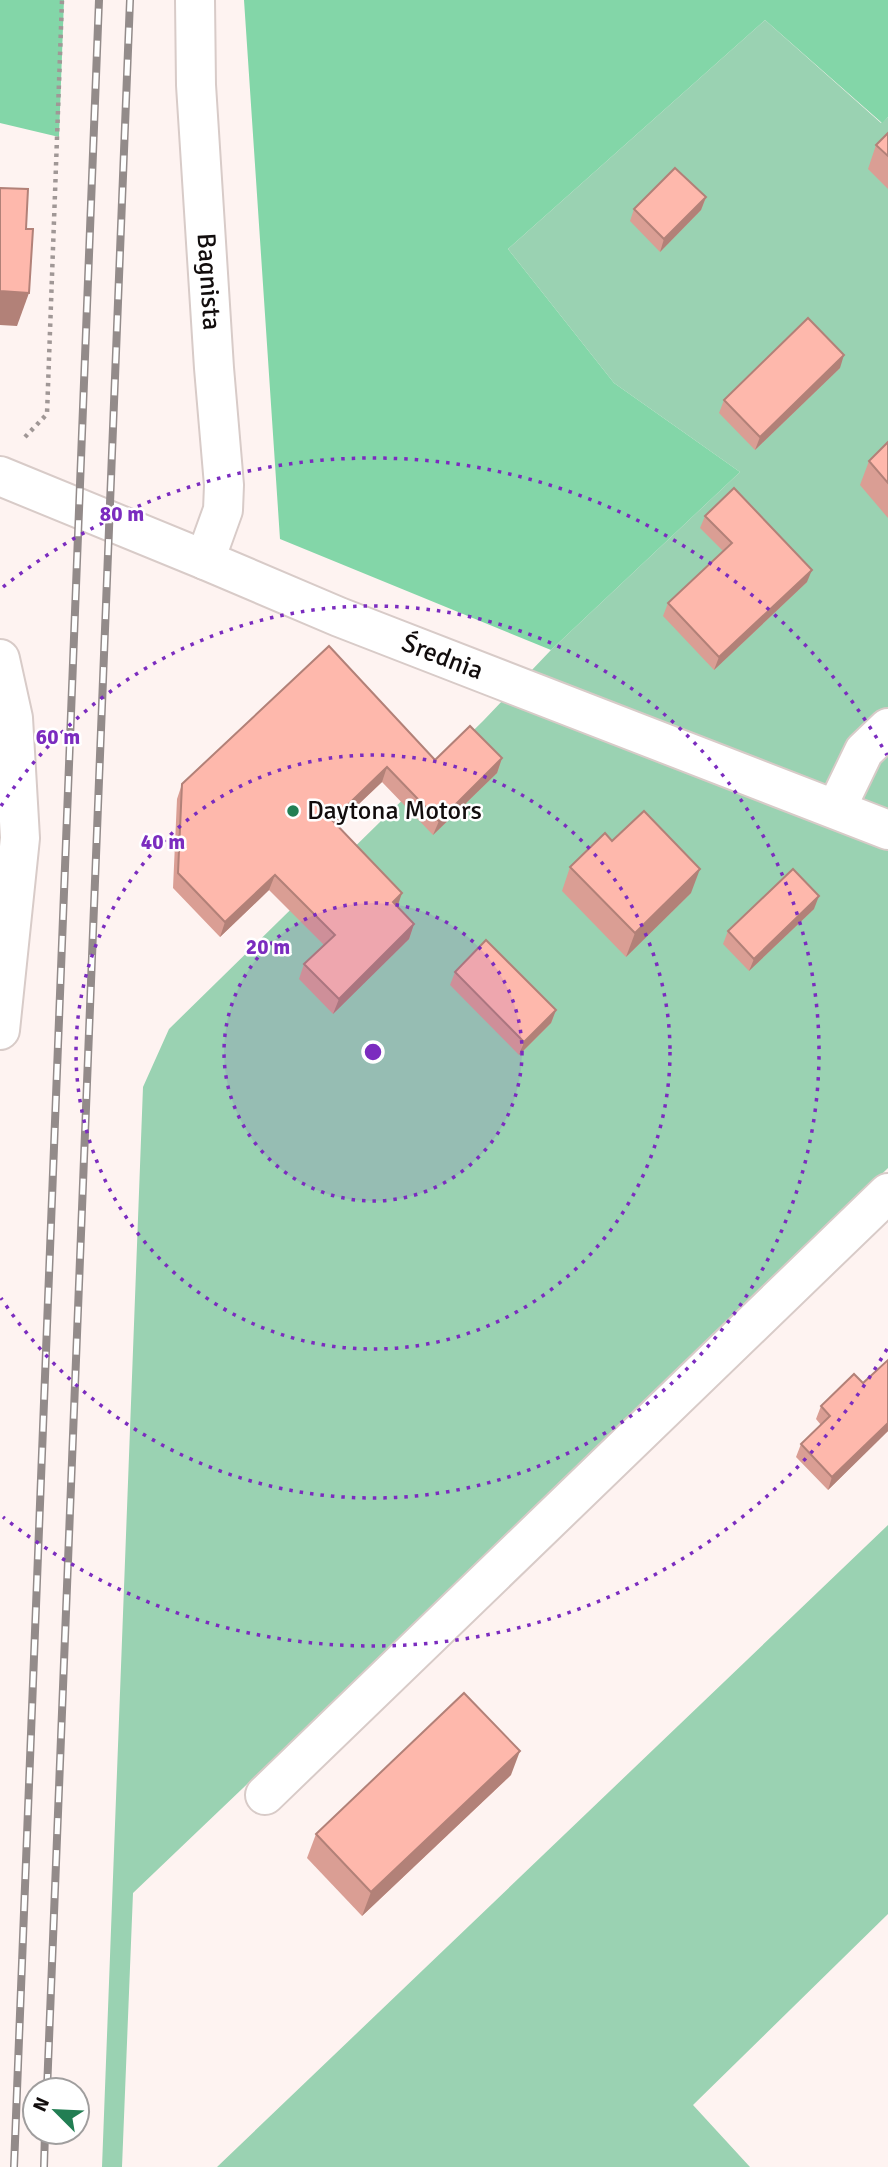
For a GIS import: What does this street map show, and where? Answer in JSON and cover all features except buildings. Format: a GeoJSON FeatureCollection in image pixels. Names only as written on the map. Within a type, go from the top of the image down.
{"type":"FeatureCollection","features":[{"type":"Feature","properties":{"kind":"street","name":"Bagnista"},"geometry":{"type":"LineString","coordinates":[[195,0],[196,85],[224,485],[223,510],[205,560]]}},
{"type":"Feature","properties":{"kind":"street","name":"Średnia"},"geometry":{"type":"LineString","coordinates":[[0,476],[340,617],[888,830]]}},
{"type":"Feature","properties":{"kind":"street"},"geometry":{"type":"LineString","coordinates":[[0,659],[13,718],[20,838],[0,1030]]}},
{"type":"Feature","properties":{"kind":"street"},"geometry":{"type":"LineString","coordinates":[[836,808],[864,751],[888,728]]}},
{"type":"Feature","properties":{"kind":"street"},"geometry":{"type":"LineString","coordinates":[[265,1795],[888,1193]]}},
{"type":"Feature","properties":{"kind":"path"},"geometry":{"type":"LineString","coordinates":[[19,444],[47,414],[62,0]]}},
{"type":"Feature","properties":{"kind":"green space"},"geometry":{"type":"Polygon","coordinates":[[[0,0],[64,0],[59,137],[0,123],[0,0]]]}},
{"type":"Feature","properties":{"kind":"green space"},"geometry":{"type":"Polygon","coordinates":[[[244,0],[888,0],[888,117],[882,123],[765,20],[508,249],[614,383],[740,472],[551,650],[280,539],[244,0]]]}},
{"type":"Feature","properties":{"kind":"green space"},"geometry":{"type":"Polygon","coordinates":[[[765,20],[881,123],[888,117],[888,1168],[701,1351],[133,1893],[122,2167],[102,2167],[143,1087],[169,1029],[483,721],[551,650],[740,472],[614,383],[508,249],[765,20]]]}},
{"type":"Feature","properties":{"kind":"green space"},"geometry":{"type":"Polygon","coordinates":[[[888,1525],[888,1914],[693,2105],[750,2167],[217,2167],[888,1525]]]}},
{"type":"Feature","properties":{"kind":"railway"},"geometry":{"type":"LineString","coordinates":[[14,2167],[99,0]]}},
{"type":"Feature","properties":{"kind":"railway"},"geometry":{"type":"LineString","coordinates":[[48,2076],[130,0]]}},
{"type":"Feature","properties":{"kind":"railway"},"geometry":{"type":"LineString","coordinates":[[44,2167],[45,2146]]}},
{"type":"Feature","properties":{"kind":"place","name":"Daytona Motors"},"geometry":{"type":"Point","coordinates":[293,811]}}]}
